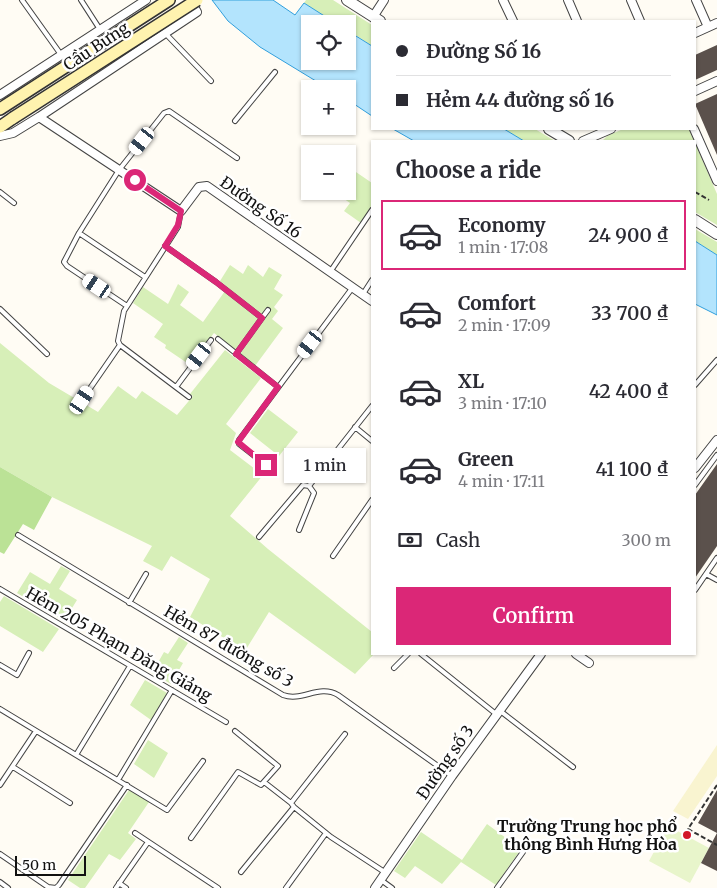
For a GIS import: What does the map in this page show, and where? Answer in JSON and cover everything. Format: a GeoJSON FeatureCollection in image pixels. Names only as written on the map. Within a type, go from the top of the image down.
{"type":"FeatureCollection","features":[{"type":"Feature","properties":{"kind":"main road","name":"Cầu Bưng"},"geometry":{"type":"LineString","coordinates":[[1,103],[169,0]]}},
{"type":"Feature","properties":{"kind":"main road","name":"Cầu Bưng"},"geometry":{"type":"LineString","coordinates":[[0,127],[197,0]]}},
{"type":"Feature","properties":{"kind":"street"},"geometry":{"type":"LineString","coordinates":[[1,103],[62,56],[146,0]]}},
{"type":"Feature","properties":{"kind":"street"},"geometry":{"type":"LineString","coordinates":[[0,136],[13,133],[39,117],[198,12],[189,0]]}},
{"type":"Feature","properties":{"kind":"street"},"geometry":{"type":"LineString","coordinates":[[347,0],[377,19],[384,0]]}},
{"type":"Feature","properties":{"kind":"street"},"geometry":{"type":"LineString","coordinates":[[503,0],[513,20]]}},
{"type":"Feature","properties":{"kind":"street"},"geometry":{"type":"LineString","coordinates":[[568,0],[577,20]]}},
{"type":"Feature","properties":{"kind":"street"},"geometry":{"type":"LineString","coordinates":[[631,0],[640,20]]}},
{"type":"Feature","properties":{"kind":"street"},"geometry":{"type":"LineString","coordinates":[[696,0],[708,27]]}},
{"type":"Feature","properties":{"kind":"street"},"geometry":{"type":"LineString","coordinates":[[696,32],[717,23]]}},
{"type":"Feature","properties":{"kind":"street"},"geometry":{"type":"LineString","coordinates":[[696,91],[717,81]]}},
{"type":"Feature","properties":{"kind":"street"},"geometry":{"type":"LineString","coordinates":[[39,117],[181,211]]}},
{"type":"Feature","properties":{"kind":"street"},"geometry":{"type":"LineString","coordinates":[[551,130],[567,140]]}},
{"type":"Feature","properties":{"kind":"street"},"geometry":{"type":"LineString","coordinates":[[585,140],[609,130]]}},
{"type":"Feature","properties":{"kind":"street"},"geometry":{"type":"LineString","coordinates":[[694,130],[717,181]]}},
{"type":"Feature","properties":{"kind":"street","name":"Đường Số 16"},"geometry":{"type":"LineString","coordinates":[[181,211],[199,187],[207,186],[371,300]]}},
{"type":"Feature","properties":{"kind":"street"},"geometry":{"type":"LineString","coordinates":[[696,221],[717,234]]}},
{"type":"Feature","properties":{"kind":"street"},"geometry":{"type":"LineString","coordinates":[[696,467],[717,440]]}},
{"type":"Feature","properties":{"kind":"street","name":"Đường số 3"},"geometry":{"type":"LineString","coordinates":[[375,888],[497,712],[540,655]]}},
{"type":"Feature","properties":{"kind":"street"},"geometry":{"type":"LineString","coordinates":[[577,655],[589,663]]}},
{"type":"Feature","properties":{"kind":"lane"},"geometry":{"type":"LineString","coordinates":[[22,0],[62,56]]}},
{"type":"Feature","properties":{"kind":"lane"},"geometry":{"type":"LineString","coordinates":[[81,0],[101,30]]}},
{"type":"Feature","properties":{"kind":"lane"},"geometry":{"type":"LineString","coordinates":[[166,33],[211,82]]}},
{"type":"Feature","properties":{"kind":"lane"},"geometry":{"type":"LineString","coordinates":[[235,121],[275,72]]}},
{"type":"Feature","properties":{"kind":"lane"},"geometry":{"type":"LineString","coordinates":[[127,306],[66,266],[64,262],[79,233],[119,170],[164,113],[169,111],[237,158]]}},
{"type":"Feature","properties":{"kind":"lane"},"geometry":{"type":"LineString","coordinates":[[0,192],[14,203]]}},
{"type":"Feature","properties":{"kind":"lane"},"geometry":{"type":"LineString","coordinates":[[181,211],[178,225],[122,316],[118,341],[120,345],[189,397]]}},
{"type":"Feature","properties":{"kind":"lane"},"geometry":{"type":"LineString","coordinates":[[330,272],[371,211]]}},
{"type":"Feature","properties":{"kind":"lane"},"geometry":{"type":"LineString","coordinates":[[79,233],[145,277]]}},
{"type":"Feature","properties":{"kind":"lane"},"geometry":{"type":"LineString","coordinates":[[165,246],[262,318]]}},
{"type":"Feature","properties":{"kind":"lane"},"geometry":{"type":"LineString","coordinates":[[363,294],[371,282]]}},
{"type":"Feature","properties":{"kind":"lane"},"geometry":{"type":"LineString","coordinates":[[266,465],[238,442],[353,287]]}},
{"type":"Feature","properties":{"kind":"lane"},"geometry":{"type":"LineString","coordinates":[[0,309],[46,354]]}},
{"type":"Feature","properties":{"kind":"lane"},"geometry":{"type":"LineString","coordinates":[[236,354],[268,310]]}},
{"type":"Feature","properties":{"kind":"lane"},"geometry":{"type":"LineString","coordinates":[[218,339],[278,387]]}},
{"type":"Feature","properties":{"kind":"lane"},"geometry":{"type":"LineString","coordinates":[[176,387],[211,340]]}},
{"type":"Feature","properties":{"kind":"lane"},"geometry":{"type":"LineString","coordinates":[[82,400],[120,345]]}},
{"type":"Feature","properties":{"kind":"lane"},"geometry":{"type":"LineString","coordinates":[[696,384],[717,360]]}},
{"type":"Feature","properties":{"kind":"lane"},"geometry":{"type":"LineString","coordinates":[[309,486],[371,407]]}},
{"type":"Feature","properties":{"kind":"lane"},"geometry":{"type":"LineString","coordinates":[[355,427],[371,440]]}},
{"type":"Feature","properties":{"kind":"lane"},"geometry":{"type":"LineString","coordinates":[[696,484],[716,459]]}},
{"type":"Feature","properties":{"kind":"lane"},"geometry":{"type":"LineString","coordinates":[[259,537],[303,484],[309,486],[314,493],[299,530]]}},
{"type":"Feature","properties":{"kind":"lane"},"geometry":{"type":"LineString","coordinates":[[334,556],[371,501]]}},
{"type":"Feature","properties":{"kind":"lane","name":"Hẻm 87 đường số 3"},"geometry":{"type":"LineString","coordinates":[[18,534],[283,695],[295,697],[319,690],[335,693],[452,776]]}},
{"type":"Feature","properties":{"kind":"lane"},"geometry":{"type":"LineString","coordinates":[[696,589],[717,558]]}},
{"type":"Feature","properties":{"kind":"lane"},"geometry":{"type":"LineString","coordinates":[[129,603],[146,574]]}},
{"type":"Feature","properties":{"kind":"lane"},"geometry":{"type":"LineString","coordinates":[[706,574],[717,580]]}},
{"type":"Feature","properties":{"kind":"lane","name":"Hẻm 205 Phạm Đăng Giảng"},"geometry":{"type":"LineString","coordinates":[[0,589],[226,722]]}},
{"type":"Feature","properties":{"kind":"lane"},"geometry":{"type":"LineString","coordinates":[[0,665],[17,675],[29,653]]}},
{"type":"Feature","properties":{"kind":"lane"},"geometry":{"type":"LineString","coordinates":[[394,668],[407,655]]}},
{"type":"Feature","properties":{"kind":"lane"},"geometry":{"type":"LineString","coordinates":[[423,655],[573,767]]}},
{"type":"Feature","properties":{"kind":"lane"},"geometry":{"type":"LineString","coordinates":[[76,755],[130,666]]}},
{"type":"Feature","properties":{"kind":"lane"},"geometry":{"type":"LineString","coordinates":[[118,780],[172,690]]}},
{"type":"Feature","properties":{"kind":"lane"},"geometry":{"type":"LineString","coordinates":[[0,709],[167,810],[203,761]]}},
{"type":"Feature","properties":{"kind":"lane"},"geometry":{"type":"LineString","coordinates":[[0,785],[36,731]]}},
{"type":"Feature","properties":{"kind":"lane"},"geometry":{"type":"LineString","coordinates":[[191,838],[238,772],[261,785],[278,766],[235,731]]}},
{"type":"Feature","properties":{"kind":"lane"},"geometry":{"type":"LineString","coordinates":[[291,803],[345,734]]}},
{"type":"Feature","properties":{"kind":"lane"},"geometry":{"type":"LineString","coordinates":[[13,767],[70,803]]}},
{"type":"Feature","properties":{"kind":"lane"},"geometry":{"type":"LineString","coordinates":[[264,782],[326,833],[386,873]]}},
{"type":"Feature","properties":{"kind":"lane"},"geometry":{"type":"LineString","coordinates":[[0,854],[48,886],[56,888],[127,785]]}},
{"type":"Feature","properties":{"kind":"lane"},"geometry":{"type":"LineString","coordinates":[[241,872],[294,807]]}},
{"type":"Feature","properties":{"kind":"lane"},"geometry":{"type":"LineString","coordinates":[[286,888],[326,833]]}},
{"type":"Feature","properties":{"kind":"lane"},"geometry":{"type":"LineString","coordinates":[[135,834],[218,888]]}},
{"type":"Feature","properties":{"kind":"lane"},"geometry":{"type":"LineString","coordinates":[[116,888],[148,842]]}},
{"type":"Feature","properties":{"kind":"lane"},"geometry":{"type":"LineString","coordinates":[[497,888],[523,852]]}},
{"type":"Feature","properties":{"kind":"lane"},"geometry":{"type":"LineString","coordinates":[[381,880],[392,888]]}},
{"type":"Feature","properties":{"kind":"lane"},"geometry":{"type":"LineString","coordinates":[[0,882],[8,888]]}},
{"type":"Feature","properties":{"kind":"lane"},"geometry":{"type":"LineString","coordinates":[[119,883],[126,888]]}},
{"type":"Feature","properties":{"kind":"path"},"geometry":{"type":"LineString","coordinates":[[696,193],[709,200]]}},
{"type":"Feature","properties":{"kind":"path"},"geometry":{"type":"LineString","coordinates":[[717,784],[688,829],[717,845]]}},
{"type":"Feature","properties":{"kind":"shaded area"},"geometry":{"type":"Polygon","coordinates":[[[717,745],[717,776],[688,819],[673,811],[717,745]]]}},
{"type":"Feature","properties":{"kind":"green space"},"geometry":{"type":"Polygon","coordinates":[[[306,0],[333,0],[371,24],[371,45],[356,35],[356,15],[323,15],[304,3],[306,0]]]}},
{"type":"Feature","properties":{"kind":"green space"},"geometry":{"type":"Polygon","coordinates":[[[506,130],[537,130],[553,140],[522,140],[506,130]]]}},
{"type":"Feature","properties":{"kind":"green space"},"geometry":{"type":"Polygon","coordinates":[[[621,130],[689,130],[694,140],[603,140],[607,136],[621,130]]]}},
{"type":"Feature","properties":{"kind":"green space"},"geometry":{"type":"Polygon","coordinates":[[[696,145],[717,194],[717,225],[696,213],[696,145]]]}},
{"type":"Feature","properties":{"kind":"green space"},"geometry":{"type":"Polygon","coordinates":[[[356,172],[371,182],[371,207],[361,223],[344,211],[350,203],[346,200],[356,200],[356,172]]]}},
{"type":"Feature","properties":{"kind":"green space"},"geometry":{"type":"Polygon","coordinates":[[[696,230],[717,242],[717,255],[696,242],[696,230]]]}},
{"type":"Feature","properties":{"kind":"green space"},"geometry":{"type":"Polygon","coordinates":[[[230,265],[243,274],[248,265],[263,277],[269,267],[282,275],[274,289],[283,295],[274,307],[278,311],[272,319],[283,328],[255,366],[240,354],[270,310],[267,308],[261,315],[220,281],[230,265]]]}},
{"type":"Feature","properties":{"kind":"green space"},"geometry":{"type":"Polygon","coordinates":[[[178,284],[189,292],[180,305],[203,322],[225,291],[259,319],[236,351],[214,333],[190,365],[165,348],[166,345],[154,337],[163,324],[133,303],[143,287],[168,304],[178,284]]]}},
{"type":"Feature","properties":{"kind":"green space"},"geometry":{"type":"Polygon","coordinates":[[[0,343],[49,383],[98,412],[118,386],[136,399],[142,391],[177,415],[193,396],[190,394],[225,350],[261,378],[226,424],[236,433],[230,450],[263,475],[230,516],[268,549],[371,631],[371,655],[373,655],[355,674],[269,612],[245,651],[190,617],[210,579],[171,556],[162,571],[143,561],[152,546],[52,497],[0,467],[0,343]]]}},
{"type":"Feature","properties":{"kind":"green space"},"geometry":{"type":"Polygon","coordinates":[[[268,409],[298,432],[279,456],[250,433],[268,409]]]}},
{"type":"Feature","properties":{"kind":"green space"},"geometry":{"type":"Polygon","coordinates":[[[0,467],[52,497],[34,530],[23,524],[4,554],[0,552],[0,467]]]}},
{"type":"Feature","properties":{"kind":"green space"},"geometry":{"type":"Polygon","coordinates":[[[61,566],[70,571],[59,589],[77,600],[64,621],[17,593],[30,572],[50,584],[61,566]]]}},
{"type":"Feature","properties":{"kind":"green space"},"geometry":{"type":"Polygon","coordinates":[[[4,596],[59,629],[43,652],[0,626],[0,602],[4,596]]]}},
{"type":"Feature","properties":{"kind":"green space"},"geometry":{"type":"Polygon","coordinates":[[[179,637],[188,643],[177,660],[183,663],[171,684],[152,673],[164,652],[168,654],[179,637]]]}},
{"type":"Feature","properties":{"kind":"green space"},"geometry":{"type":"Polygon","coordinates":[[[145,680],[167,693],[151,720],[130,705],[145,680]]]}},
{"type":"Feature","properties":{"kind":"green space"},"geometry":{"type":"Polygon","coordinates":[[[148,740],[168,753],[154,778],[134,764],[148,740]]]}},
{"type":"Feature","properties":{"kind":"green space"},"geometry":{"type":"Polygon","coordinates":[[[129,790],[149,802],[128,833],[136,839],[120,860],[109,854],[85,888],[80,888],[68,880],[129,790]]]}},
{"type":"Feature","properties":{"kind":"green space"},"geometry":{"type":"Polygon","coordinates":[[[487,824],[521,849],[496,885],[461,862],[442,884],[415,866],[405,878],[394,871],[421,832],[462,860],[487,824]]]}},
{"type":"Feature","properties":{"kind":"green space"},"geometry":{"type":"Polygon","coordinates":[[[668,826],[709,848],[690,883],[649,861],[668,826]]]}},
{"type":"Feature","properties":{"kind":"water"},"geometry":{"type":"Polygon","coordinates":[[[212,0],[273,0],[295,15],[304,3],[323,15],[301,15],[301,70],[356,70],[356,36],[371,45],[371,115],[356,105],[356,80],[314,80],[260,47],[228,21],[212,0]]]}},
{"type":"Feature","properties":{"kind":"water"},"geometry":{"type":"Polygon","coordinates":[[[395,130],[506,130],[522,140],[412,140],[395,130]]]}},
{"type":"Feature","properties":{"kind":"water"},"geometry":{"type":"Polygon","coordinates":[[[696,242],[717,255],[717,315],[696,304],[696,242]]]}},
{"type":"Feature","properties":{"kind":"building"},"geometry":{"type":"Polygon","coordinates":[[[717,45],[717,70],[696,80],[696,55],[717,45]]]}},
{"type":"Feature","properties":{"kind":"building"},"geometry":{"type":"Polygon","coordinates":[[[717,94],[717,155],[696,106],[696,104],[717,94]]]}},
{"type":"Feature","properties":{"kind":"building"},"geometry":{"type":"Polygon","coordinates":[[[717,464],[717,546],[696,577],[696,494],[717,464]]]}},
{"type":"Feature","properties":{"kind":"building"},"geometry":{"type":"Polygon","coordinates":[[[717,790],[717,833],[698,823],[717,790]]]}},
{"type":"Feature","properties":{"kind":"building"},"geometry":{"type":"Polygon","coordinates":[[[717,833],[717,871],[701,863],[717,833]]]}},
{"type":"Feature","properties":{"kind":"place","name":"Trường Trung học phổ thông Bình Hưng Hòa"},"geometry":{"type":"Point","coordinates":[687,835]}},
{"type":"Feature","properties":{"kind":"route"},"geometry":{"type":"LineString","coordinates":[[135,180],[181,211],[178,225],[165,246],[262,318],[236,354],[278,387],[238,442],[266,465]]}}]}
